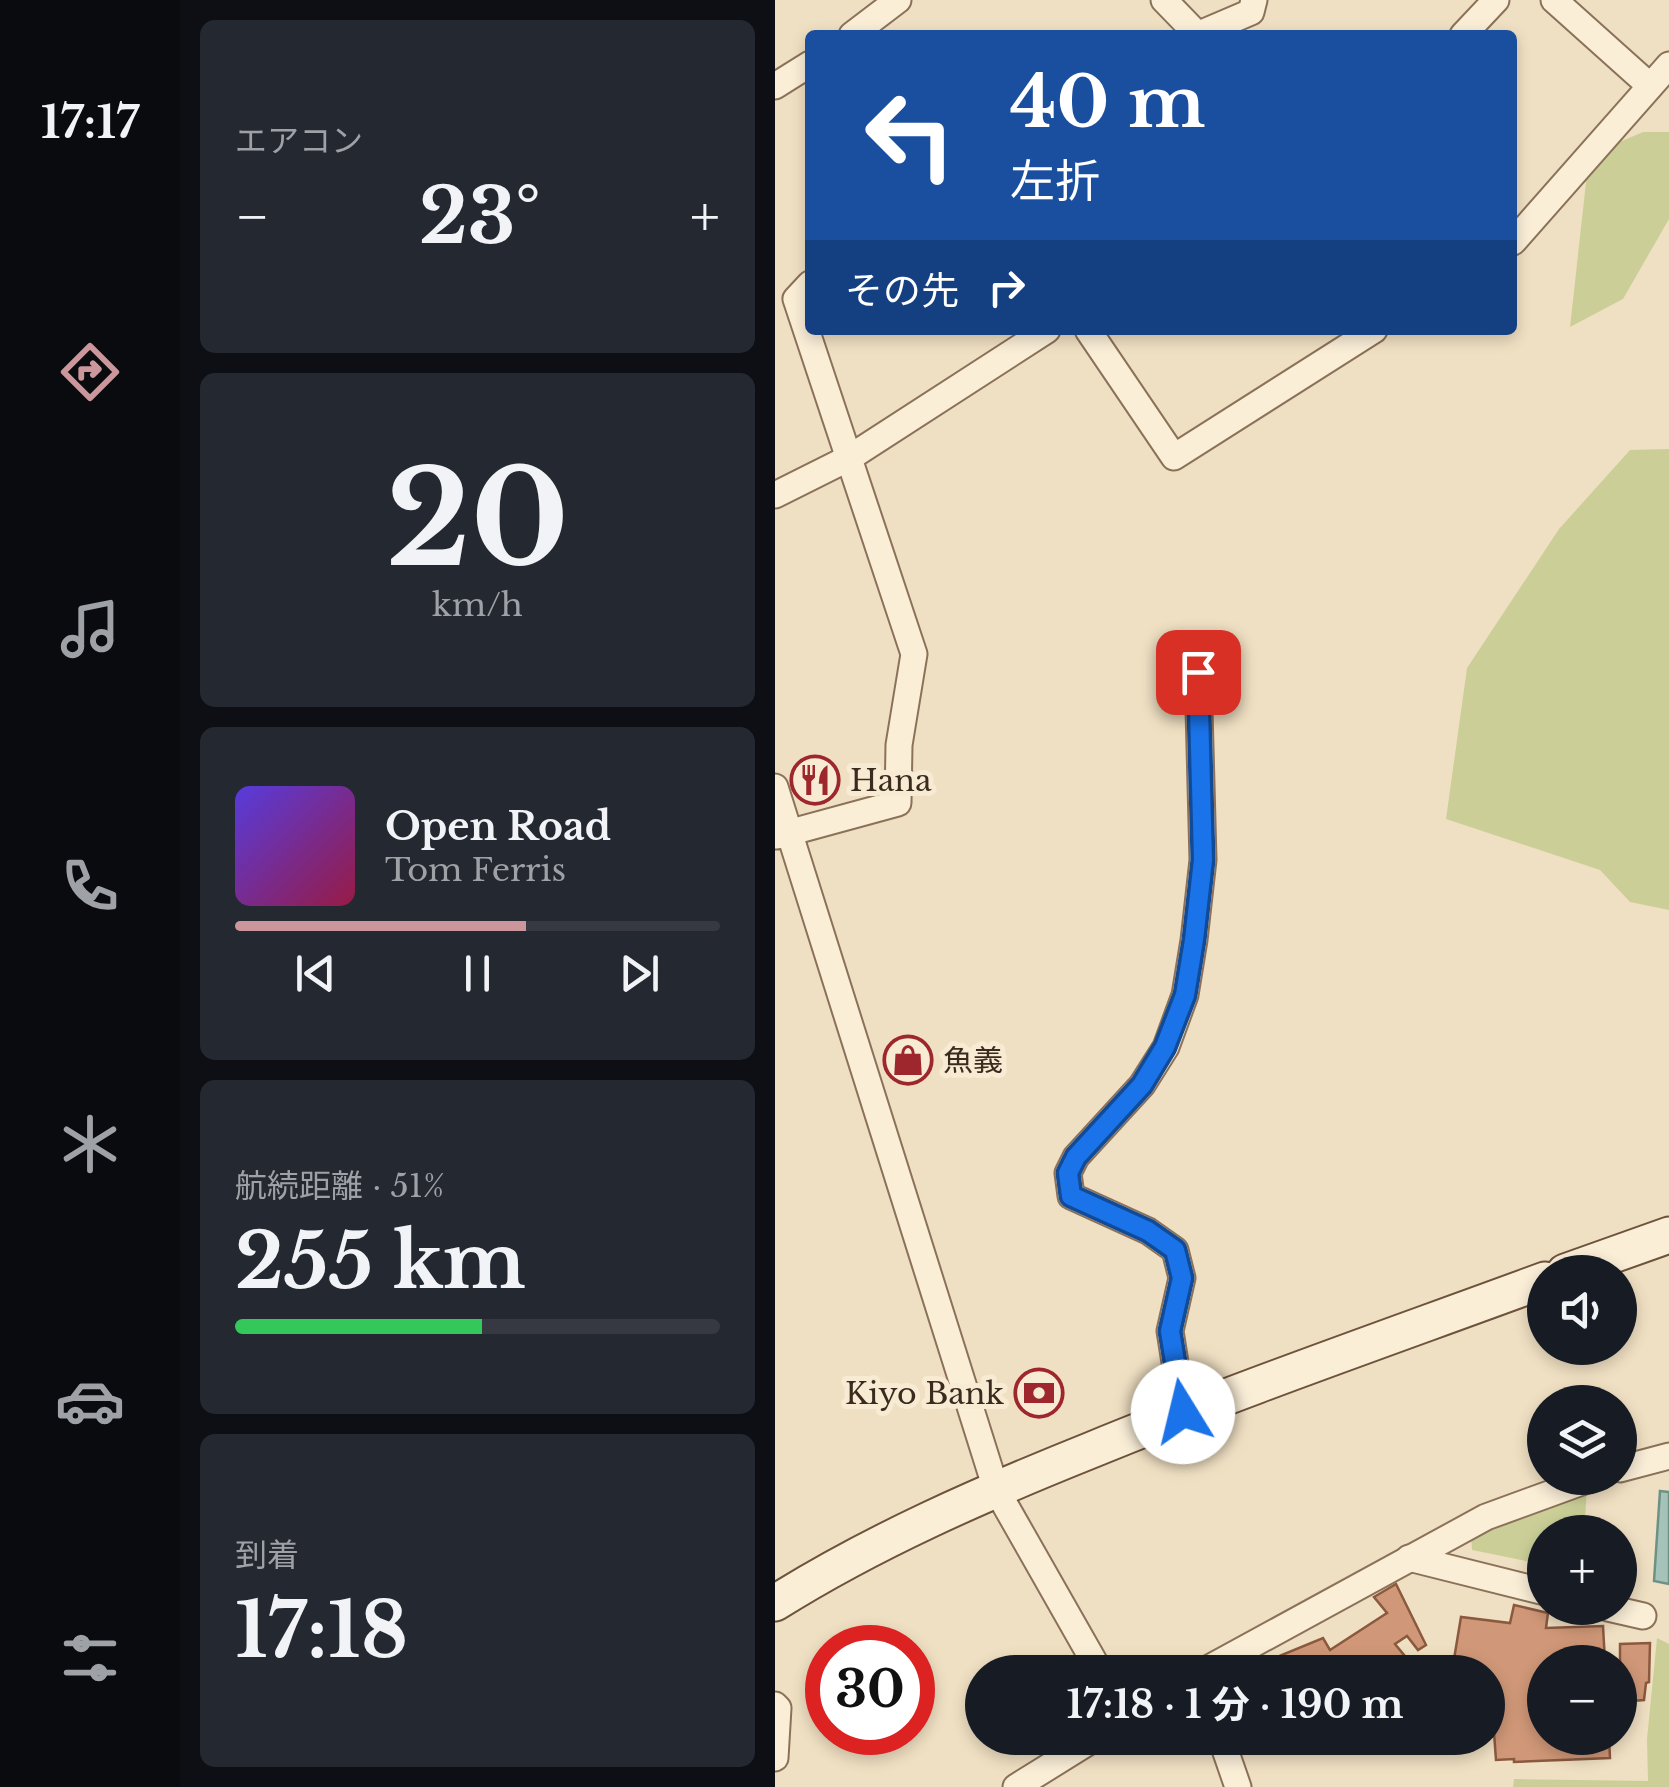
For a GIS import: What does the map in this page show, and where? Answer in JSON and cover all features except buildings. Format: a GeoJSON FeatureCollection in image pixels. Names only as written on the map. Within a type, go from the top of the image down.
{"type":"FeatureCollection","features":[{"type":"Feature","properties":{"kind":"main road"},"geometry":{"type":"LineString","coordinates":[[1612,1255],[1669,1234]]}},
{"type":"Feature","properties":{"kind":"main road"},"geometry":{"type":"LineString","coordinates":[[775,1603],[827,1571],[996,1489],[1183,1412],[1527,1287]]}},
{"type":"Feature","properties":{"kind":"street"},"geometry":{"type":"LineString","coordinates":[[859,30],[898,0]]}},
{"type":"Feature","properties":{"kind":"street"},"geometry":{"type":"LineString","coordinates":[[1164,0],[1193,30]]}},
{"type":"Feature","properties":{"kind":"street"},"geometry":{"type":"LineString","coordinates":[[1210,30],[1251,12],[1255,0]]}},
{"type":"Feature","properties":{"kind":"street"},"geometry":{"type":"LineString","coordinates":[[1468,30],[1496,0]]}},
{"type":"Feature","properties":{"kind":"street"},"geometry":{"type":"LineString","coordinates":[[1554,0],[1650,86]]}},
{"type":"Feature","properties":{"kind":"street"},"geometry":{"type":"LineString","coordinates":[[1517,237],[1669,65]]}},
{"type":"Feature","properties":{"kind":"street"},"geometry":{"type":"LineString","coordinates":[[775,86],[805,67]]}},
{"type":"Feature","properties":{"kind":"street"},"geometry":{"type":"LineString","coordinates":[[805,289],[795,299],[805,328]]}},
{"type":"Feature","properties":{"kind":"street"},"geometry":{"type":"LineString","coordinates":[[782,835],[897,803],[899,745],[914,654],[807,335]]}},
{"type":"Feature","properties":{"kind":"street"},"geometry":{"type":"LineString","coordinates":[[775,495],[849,458],[1039,335]]}},
{"type":"Feature","properties":{"kind":"street"},"geometry":{"type":"LineString","coordinates":[[1091,335],[1175,457],[1366,335]]}},
{"type":"Feature","properties":{"kind":"street"},"geometry":{"type":"LineString","coordinates":[[1183,1412],[1170,1331],[1182,1278],[1175,1250],[1148,1231],[1071,1196],[1068,1173],[1076,1157],[1142,1085],[1165,1047],[1185,995],[1203,860],[1198,672]]}},
{"type":"Feature","properties":{"kind":"street"},"geometry":{"type":"LineString","coordinates":[[775,787],[782,835],[996,1489],[1090,1655]]}},
{"type":"Feature","properties":{"kind":"street"},"geometry":{"type":"LineString","coordinates":[[1637,1464],[1669,1456]]}},
{"type":"Feature","properties":{"kind":"street"},"geometry":{"type":"LineString","coordinates":[[1233,1655],[1486,1517],[1546,1495]]}},
{"type":"Feature","properties":{"kind":"street"},"geometry":{"type":"LineString","coordinates":[[1409,1558],[1527,1588]]}},
{"type":"Feature","properties":{"kind":"street"},"geometry":{"type":"LineString","coordinates":[[1637,1615],[1643,1616]]}},
{"type":"Feature","properties":{"kind":"street"},"geometry":{"type":"LineString","coordinates":[[775,1704],[775,1758]]}},
{"type":"Feature","properties":{"kind":"street"},"geometry":{"type":"LineString","coordinates":[[1016,1787],[1068,1755]]}},
{"type":"Feature","properties":{"kind":"street"},"geometry":{"type":"LineString","coordinates":[[1227,1755],[1239,1787]]}},
{"type":"Feature","properties":{"kind":"green space"},"geometry":{"type":"Polygon","coordinates":[[[1643,132],[1669,132],[1669,219],[1623,299],[1570,327],[1589,155],[1643,132]]]}},
{"type":"Feature","properties":{"kind":"green space"},"geometry":{"type":"Polygon","coordinates":[[[1669,449],[1669,910],[1630,902],[1600,870],[1446,819],[1467,668],[1559,529],[1630,450],[1669,449]]]}},
{"type":"Feature","properties":{"kind":"green space"},"geometry":{"type":"Polygon","coordinates":[[[1572,1495],[1587,1495],[1585,1515],[1527,1515],[1527,1561],[1472,1550],[1471,1536],[1572,1495]]]}},
{"type":"Feature","properties":{"kind":"green space"},"geometry":{"type":"Polygon","coordinates":[[[1657,1638],[1669,1644],[1669,1787],[1513,1787],[1514,1779],[1648,1781],[1647,1739],[1657,1638]]]}},
{"type":"Feature","properties":{"kind":"water"},"geometry":{"type":"Polygon","coordinates":[[[1660,1491],[1669,1492],[1669,1584],[1654,1581],[1660,1491]]]}},
{"type":"Feature","properties":{"kind":"place","name":"Hana"},"geometry":{"type":"Point","coordinates":[815,780]}},
{"type":"Feature","properties":{"kind":"place","name":"魚義"},"geometry":{"type":"Point","coordinates":[908,1060]}},
{"type":"Feature","properties":{"kind":"place","name":"Kiyo Bank"},"geometry":{"type":"Point","coordinates":[1039,1393]}},
{"type":"Feature","properties":{"kind":"route"},"geometry":{"type":"LineString","coordinates":[[1183,1412],[1170,1331],[1182,1278],[1175,1250],[1148,1231],[1071,1196],[1068,1173],[1076,1157],[1142,1085],[1165,1047],[1185,995],[1203,860],[1198,672]]}}]}
